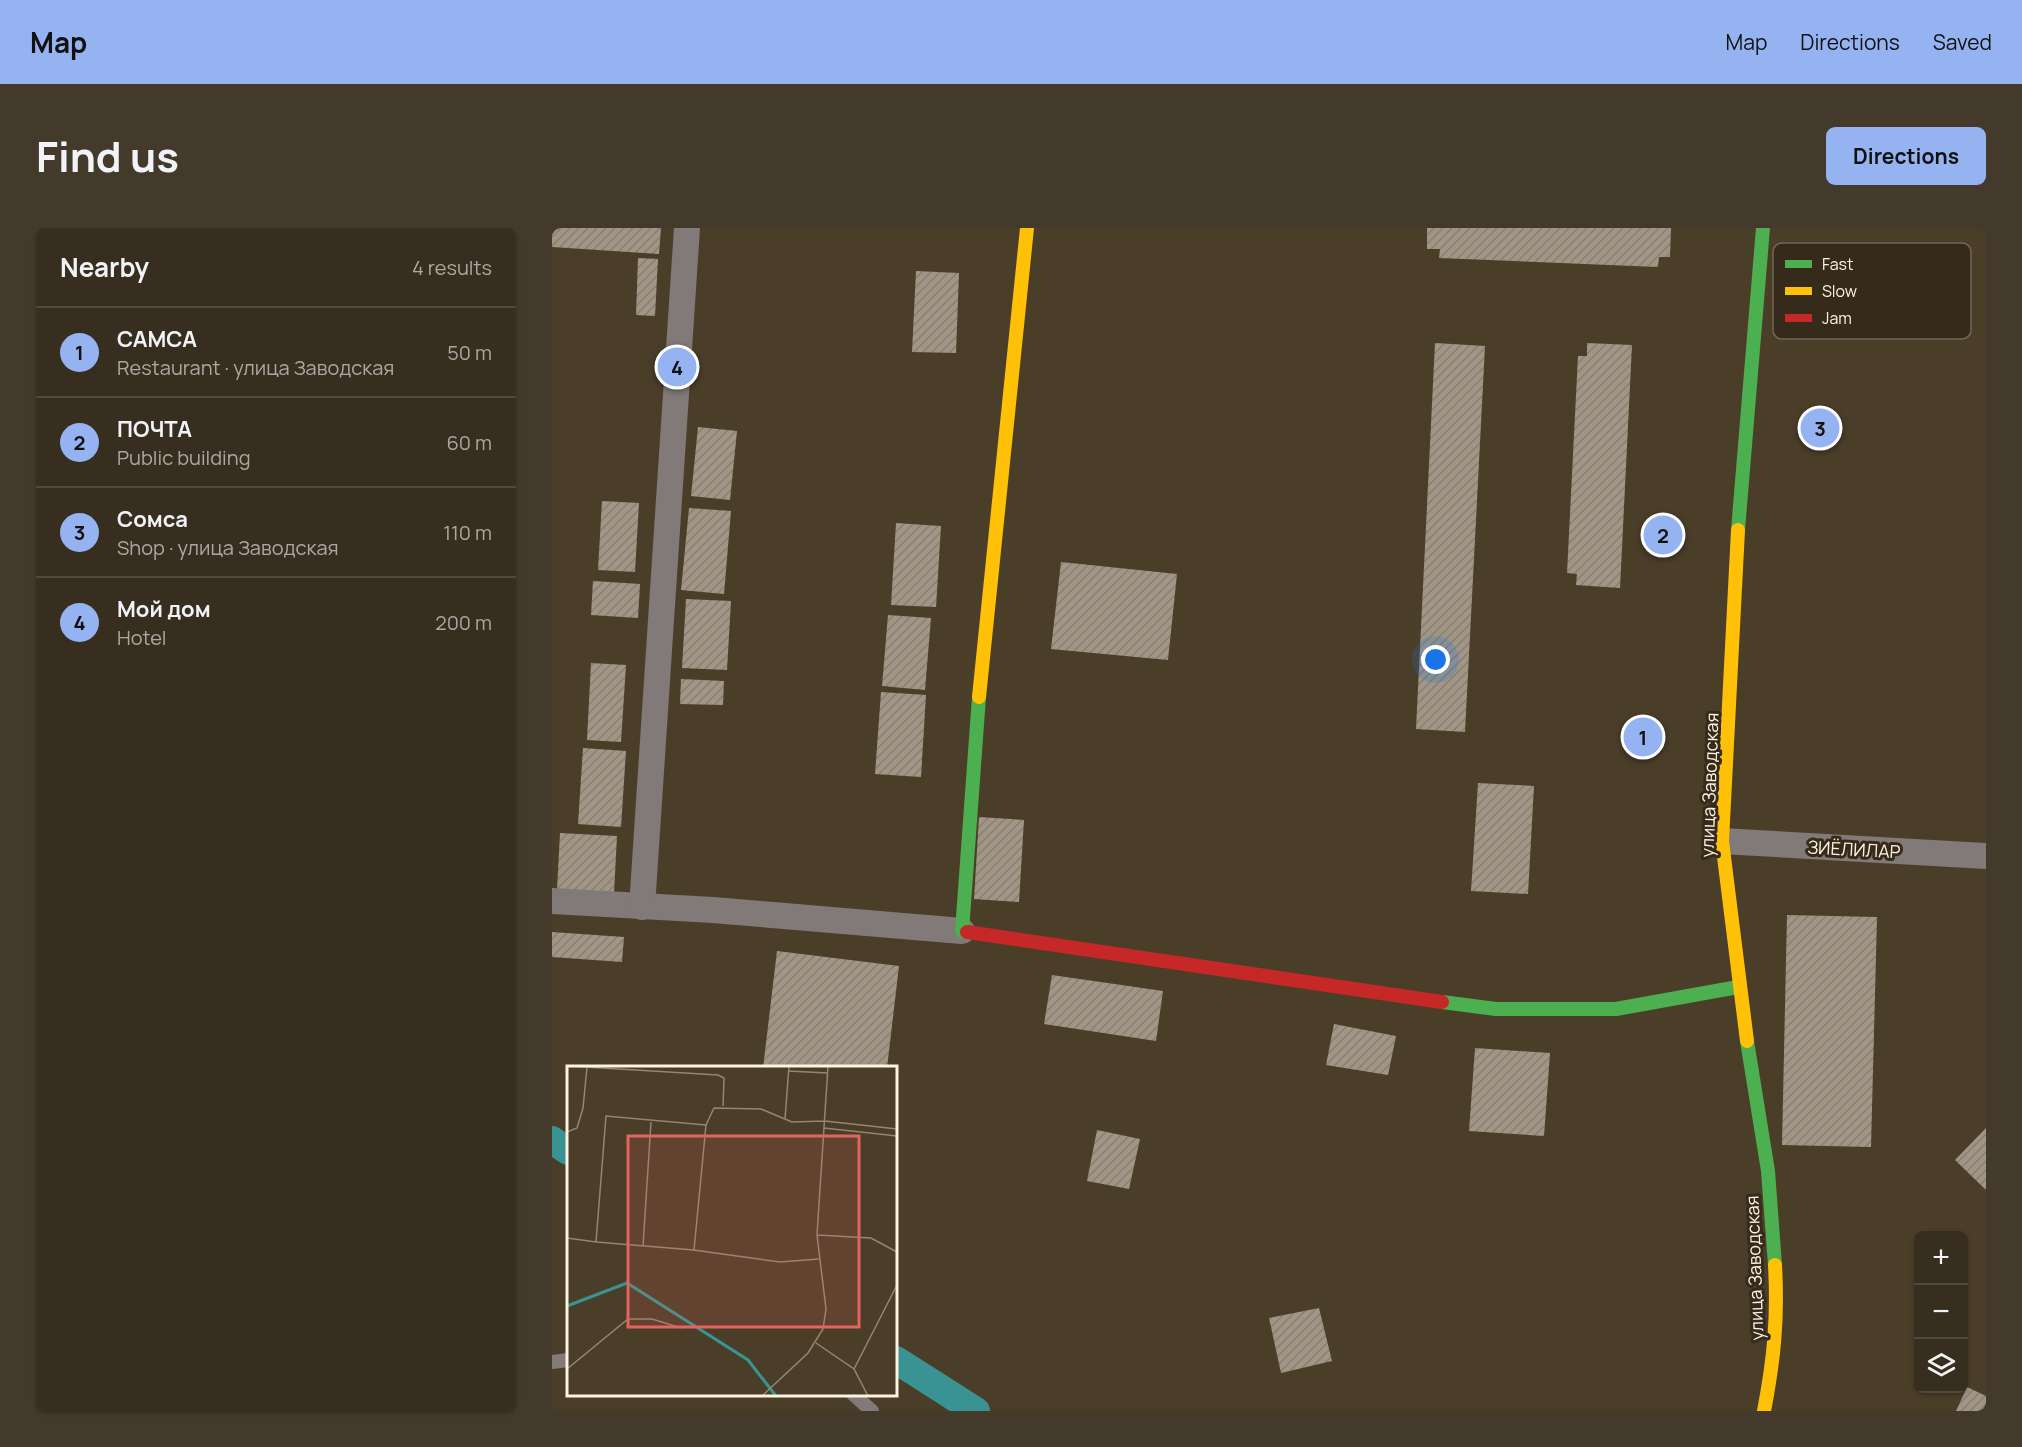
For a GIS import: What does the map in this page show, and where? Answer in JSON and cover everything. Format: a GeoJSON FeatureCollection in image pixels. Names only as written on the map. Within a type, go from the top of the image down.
{"type":"FeatureCollection","features":[{"type":"Feature","properties":{"kind":"street"},"geometry":{"type":"LineString","coordinates":[[642,908],[687,228]]}},
{"type":"Feature","properties":{"kind":"street"},"geometry":{"type":"LineString","coordinates":[[962,931],[983,648],[1027,228]]}},
{"type":"Feature","properties":{"kind":"street","name":"улица Заводская"},"geometry":{"type":"LineString","coordinates":[[1763,228],[1740,496],[1722,841],[1738,987],[1768,1171],[1777,1297],[1775,1355],[1764,1411]]}},
{"type":"Feature","properties":{"kind":"street","name":"ЗИЁЛИЛАР"},"geometry":{"type":"LineString","coordinates":[[1722,841],[1986,856]]}},
{"type":"Feature","properties":{"kind":"street"},"geometry":{"type":"LineString","coordinates":[[552,901],[642,908],[713,910],[962,931],[1335,988],[1496,1009],[1616,1009],[1738,987]]}},
{"type":"Feature","properties":{"kind":"lane"},"geometry":{"type":"LineString","coordinates":[[552,1362],[567,1360]]}},
{"type":"Feature","properties":{"kind":"lane"},"geometry":{"type":"LineString","coordinates":[[854,1396],[872,1411]]}},
{"type":"Feature","properties":{"kind":"building"},"geometry":{"type":"Polygon","coordinates":[[[552,228],[661,228],[659,254],[552,247],[552,228]]]}},
{"type":"Feature","properties":{"kind":"building"},"geometry":{"type":"Polygon","coordinates":[[[1427,228],[1671,228],[1670,257],[1659,257],[1658,267],[1439,258],[1440,249],[1427,249],[1427,228]]]}},
{"type":"Feature","properties":{"kind":"building"},"geometry":{"type":"Polygon","coordinates":[[[638,258],[658,259],[655,316],[636,315],[638,258]]]}},
{"type":"Feature","properties":{"kind":"building"},"geometry":{"type":"Polygon","coordinates":[[[916,271],[959,273],[956,353],[912,352],[916,271]]]}},
{"type":"Feature","properties":{"kind":"building"},"geometry":{"type":"Polygon","coordinates":[[[1435,343],[1485,346],[1465,732],[1416,729],[1435,343]]]}},
{"type":"Feature","properties":{"kind":"building"},"geometry":{"type":"Polygon","coordinates":[[[1587,343],[1632,345],[1620,588],[1576,585],[1577,574],[1567,573],[1578,356],[1587,356],[1587,343]]]}},
{"type":"Feature","properties":{"kind":"building"},"geometry":{"type":"Polygon","coordinates":[[[698,427],[737,431],[730,500],[691,496],[698,427]]]}},
{"type":"Feature","properties":{"kind":"building"},"geometry":{"type":"Polygon","coordinates":[[[602,501],[639,503],[635,572],[598,570],[602,501]]]}},
{"type":"Feature","properties":{"kind":"building"},"geometry":{"type":"Polygon","coordinates":[[[689,508],[731,511],[724,594],[681,590],[689,508]]]}},
{"type":"Feature","properties":{"kind":"building"},"geometry":{"type":"Polygon","coordinates":[[[896,523],[941,526],[936,607],[891,605],[896,523]]]}},
{"type":"Feature","properties":{"kind":"building"},"geometry":{"type":"Polygon","coordinates":[[[1061,562],[1177,574],[1168,660],[1051,649],[1061,562]]]}},
{"type":"Feature","properties":{"kind":"building"},"geometry":{"type":"Polygon","coordinates":[[[593,581],[640,584],[638,618],[591,615],[593,581]]]}},
{"type":"Feature","properties":{"kind":"building"},"geometry":{"type":"Polygon","coordinates":[[[686,599],[731,601],[727,670],[682,668],[686,599]]]}},
{"type":"Feature","properties":{"kind":"building"},"geometry":{"type":"Polygon","coordinates":[[[888,615],[931,618],[925,690],[882,686],[888,615]]]}},
{"type":"Feature","properties":{"kind":"building"},"geometry":{"type":"Polygon","coordinates":[[[591,663],[626,665],[621,742],[587,740],[591,663]]]}},
{"type":"Feature","properties":{"kind":"building"},"geometry":{"type":"Polygon","coordinates":[[[681,679],[724,681],[723,705],[680,704],[681,679]]]}},
{"type":"Feature","properties":{"kind":"building"},"geometry":{"type":"Polygon","coordinates":[[[881,692],[926,695],[921,777],[875,774],[881,692]]]}},
{"type":"Feature","properties":{"kind":"building"},"geometry":{"type":"Polygon","coordinates":[[[583,748],[626,751],[621,827],[578,824],[583,748]]]}},
{"type":"Feature","properties":{"kind":"building"},"geometry":{"type":"Polygon","coordinates":[[[1478,783],[1534,786],[1528,894],[1471,891],[1478,783]]]}},
{"type":"Feature","properties":{"kind":"building"},"geometry":{"type":"Polygon","coordinates":[[[979,817],[1024,820],[1019,902],[974,899],[979,817]]]}},
{"type":"Feature","properties":{"kind":"building"},"geometry":{"type":"Polygon","coordinates":[[[560,833],[617,836],[614,893],[557,890],[560,833]]]}},
{"type":"Feature","properties":{"kind":"building"},"geometry":{"type":"Polygon","coordinates":[[[1787,915],[1877,917],[1871,1147],[1782,1145],[1787,915]]]}},
{"type":"Feature","properties":{"kind":"building"},"geometry":{"type":"Polygon","coordinates":[[[552,932],[624,937],[622,962],[552,957],[552,932]]]}},
{"type":"Feature","properties":{"kind":"building"},"geometry":{"type":"Polygon","coordinates":[[[777,951],[899,966],[887,1066],[763,1066],[777,951]]]}},
{"type":"Feature","properties":{"kind":"building"},"geometry":{"type":"Polygon","coordinates":[[[1052,975],[1163,991],[1156,1041],[1044,1024],[1052,975]]]}},
{"type":"Feature","properties":{"kind":"building"},"geometry":{"type":"Polygon","coordinates":[[[1334,1024],[1396,1036],[1388,1075],[1326,1065],[1334,1024]]]}},
{"type":"Feature","properties":{"kind":"building"},"geometry":{"type":"Polygon","coordinates":[[[1475,1048],[1550,1053],[1544,1136],[1469,1131],[1475,1048]]]}},
{"type":"Feature","properties":{"kind":"building"},"geometry":{"type":"Polygon","coordinates":[[[1986,1128],[1986,1190],[1955,1160],[1986,1128]]]}},
{"type":"Feature","properties":{"kind":"building"},"geometry":{"type":"Polygon","coordinates":[[[1097,1130],[1140,1139],[1129,1189],[1087,1181],[1097,1130]]]}},
{"type":"Feature","properties":{"kind":"building"},"geometry":{"type":"Polygon","coordinates":[[[1319,1308],[1332,1361],[1281,1373],[1269,1318],[1319,1308]]]}},
{"type":"Feature","properties":{"kind":"building"},"geometry":{"type":"Polygon","coordinates":[[[1968,1387],[1986,1396],[1986,1411],[1956,1411],[1964,1393],[1968,1393],[1968,1387]]]}},
{"type":"Feature","properties":{"kind":"waterway"},"geometry":{"type":"LineString","coordinates":[[552,1140],[567,1150]]}},
{"type":"Feature","properties":{"kind":"waterway"},"geometry":{"type":"LineString","coordinates":[[897,1361],[976,1411]]}},
{"type":"Feature","properties":{"kind":"traffic: fast"},"geometry":{"type":"LineString","coordinates":[[1738,530],[1763,228]]}},
{"type":"Feature","properties":{"kind":"traffic: fast"},"geometry":{"type":"LineString","coordinates":[[967,932],[962,931],[979,697]]}},
{"type":"Feature","properties":{"kind":"traffic: fast"},"geometry":{"type":"LineString","coordinates":[[1442,1002],[1496,1009],[1616,1009],[1738,987]]}},
{"type":"Feature","properties":{"kind":"traffic: fast"},"geometry":{"type":"LineString","coordinates":[[1747,1041],[1768,1171],[1775,1265]]}},
{"type":"Feature","properties":{"kind":"traffic: slow"},"geometry":{"type":"LineString","coordinates":[[979,697],[1027,228]]}},
{"type":"Feature","properties":{"kind":"traffic: slow"},"geometry":{"type":"LineString","coordinates":[[1738,530],[1722,841],[1747,1041]]}},
{"type":"Feature","properties":{"kind":"traffic: slow"},"geometry":{"type":"LineString","coordinates":[[1764,1411],[1774,1338],[1775,1265]]}},
{"type":"Feature","properties":{"kind":"traffic: jam"},"geometry":{"type":"LineString","coordinates":[[967,932],[1442,1002]]}},
{"type":"Feature","properties":{"kind":"place","name":"Мой дом"},"geometry":{"type":"Point","coordinates":[677,367]}},
{"type":"Feature","properties":{"kind":"place","name":"Сомса"},"geometry":{"type":"Point","coordinates":[1820,428]}},
{"type":"Feature","properties":{"kind":"place","name":"ПОЧТА"},"geometry":{"type":"Point","coordinates":[1663,535]}},
{"type":"Feature","properties":{"kind":"place","name":"САМСА"},"geometry":{"type":"Point","coordinates":[1643,737]}}]}
